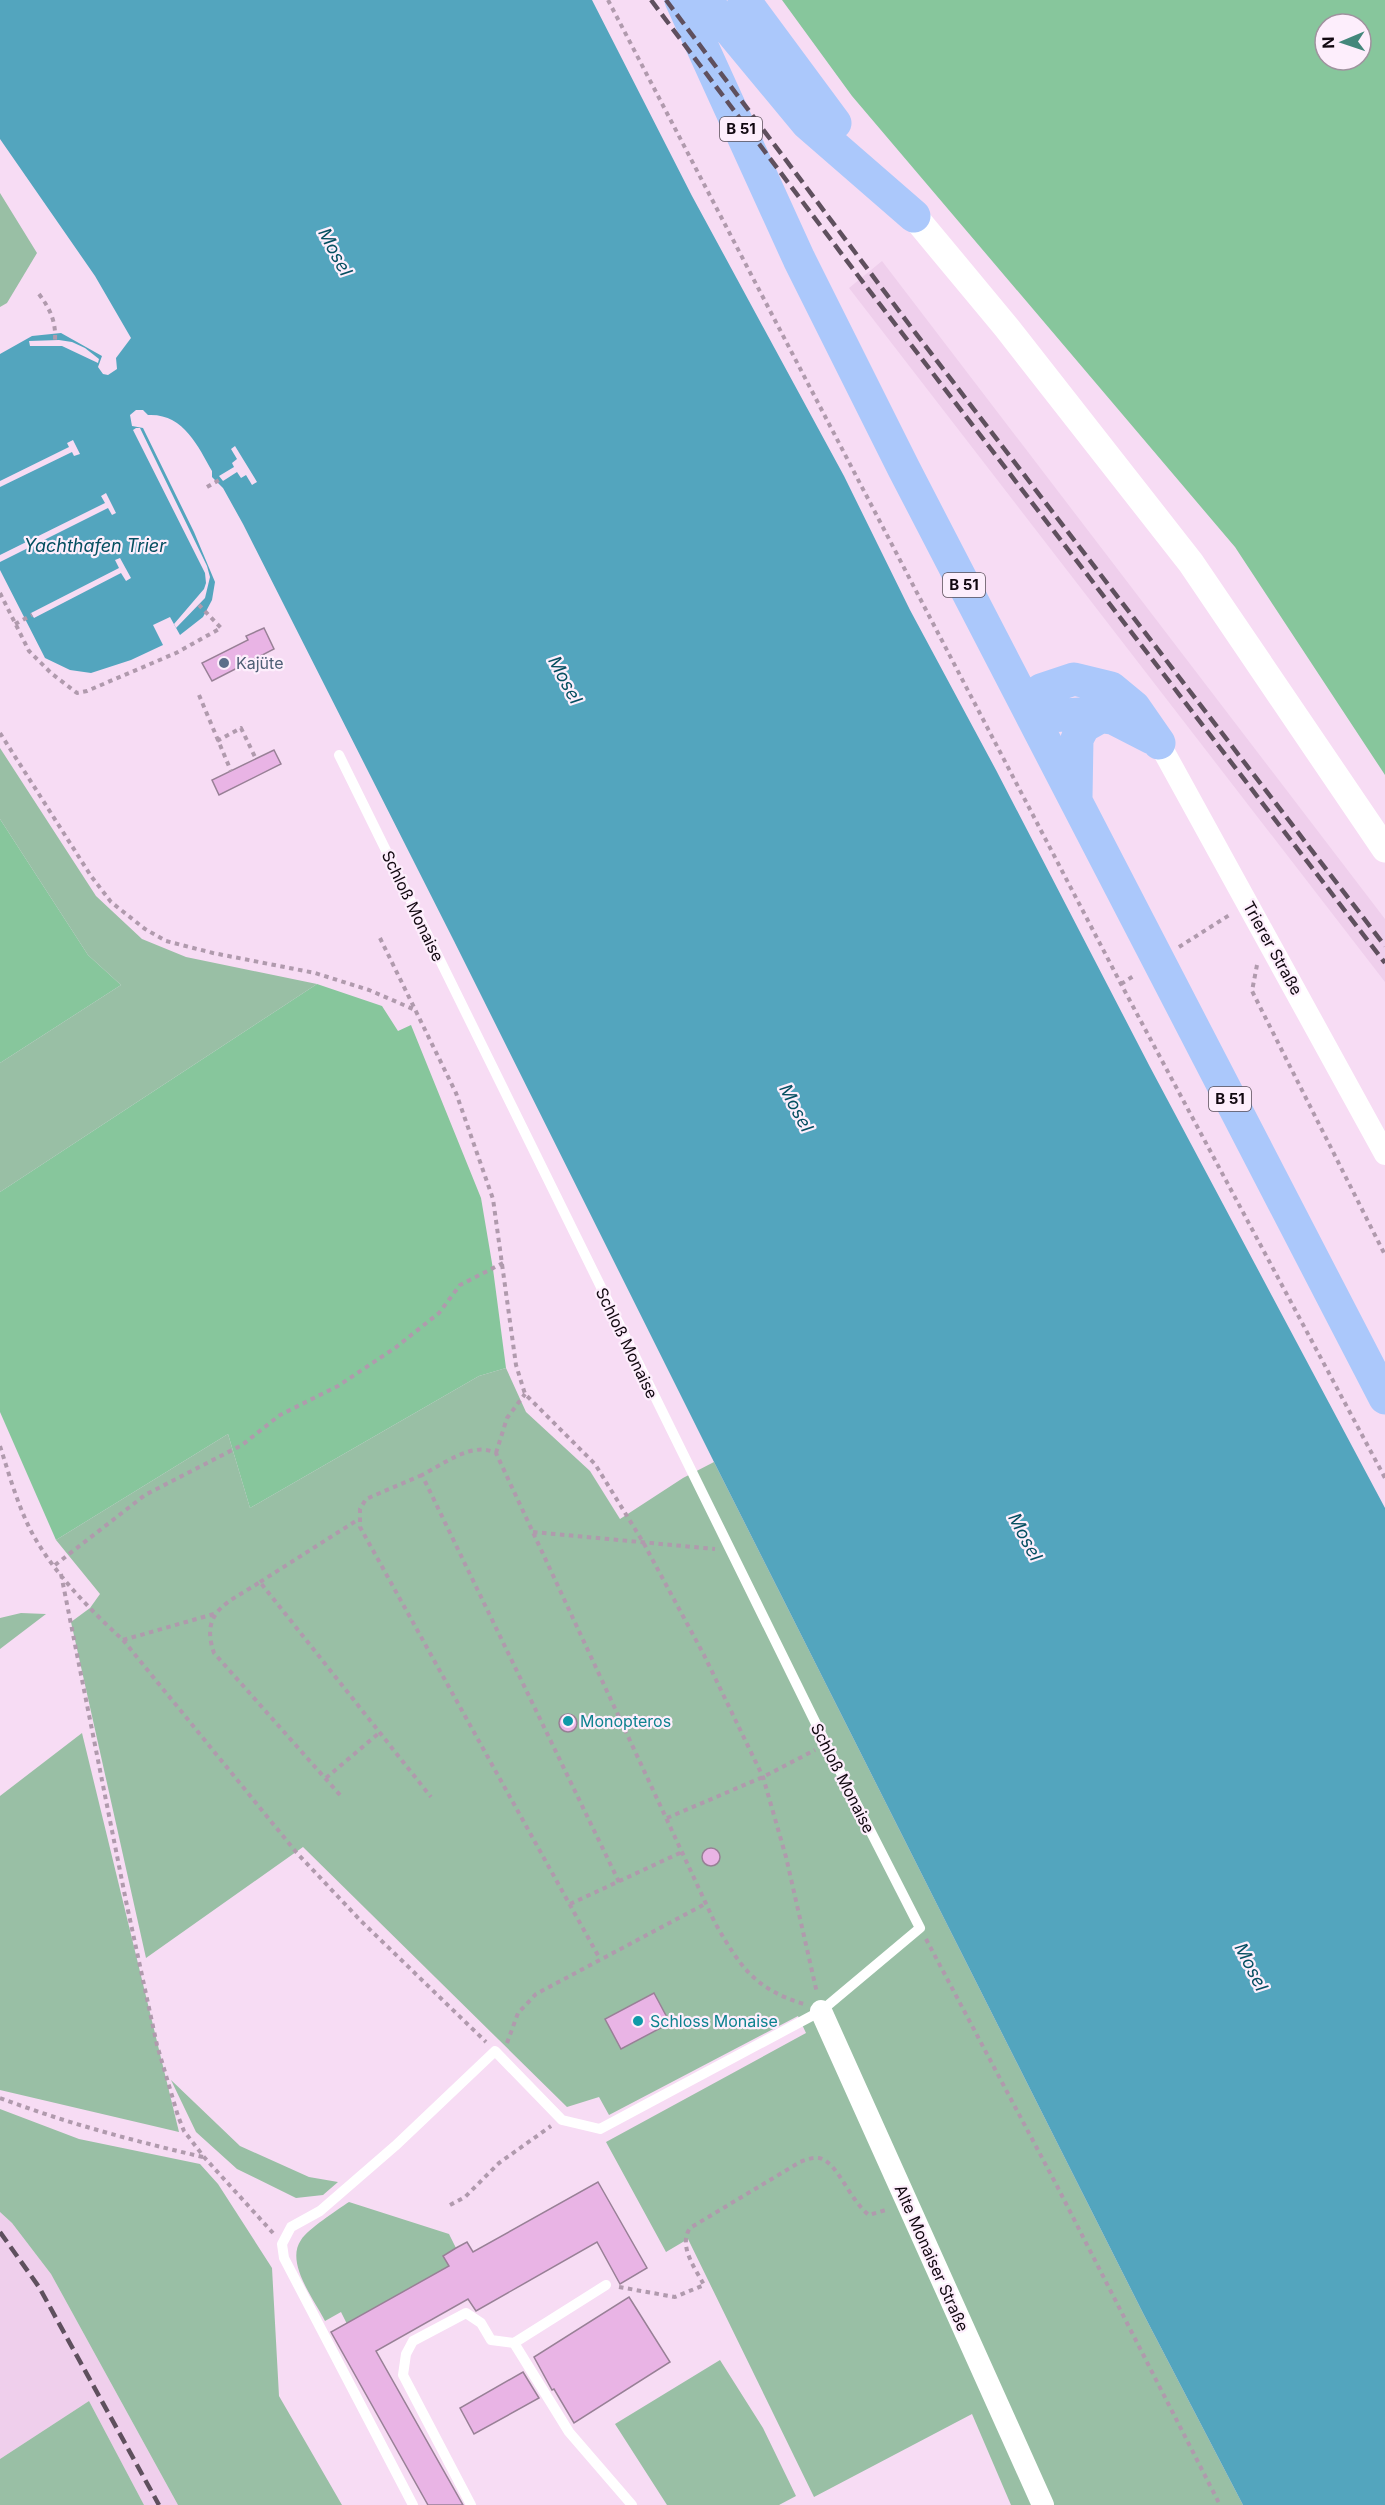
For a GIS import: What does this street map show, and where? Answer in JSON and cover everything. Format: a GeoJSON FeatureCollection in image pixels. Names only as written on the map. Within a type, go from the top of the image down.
{"type":"FeatureCollection","features":[{"type":"Feature","properties":{"kind":"main road","name":"B 51"},"geometry":{"type":"LineString","coordinates":[[681,0],[799,259],[904,469],[1385,1398]]}},
{"type":"Feature","properties":{"kind":"main road"},"geometry":{"type":"LineString","coordinates":[[705,0],[807,123],[914,216]]}},
{"type":"Feature","properties":{"kind":"main road"},"geometry":{"type":"LineString","coordinates":[[744,0],[832,120],[914,216]]}},
{"type":"Feature","properties":{"kind":"main road"},"geometry":{"type":"LineString","coordinates":[[1074,679],[1111,688],[1134,707],[1159,743],[1113,718],[1029,709],[1041,690],[1074,679]]}},
{"type":"Feature","properties":{"kind":"main road"},"geometry":{"type":"LineString","coordinates":[[1076,800],[1077,739],[1084,726],[1100,717]]}},
{"type":"Feature","properties":{"kind":"street"},"geometry":{"type":"LineString","coordinates":[[914,216],[1007,328],[1191,563],[1385,849]]}},
{"type":"Feature","properties":{"kind":"street","name":"Trierer Straße"},"geometry":{"type":"LineString","coordinates":[[1159,743],[1385,1154]]}},
{"type":"Feature","properties":{"kind":"street","name":"Alte Monaiser Straße"},"geometry":{"type":"LineString","coordinates":[[821,2011],[1043,2505]]}},
{"type":"Feature","properties":{"kind":"lane","name":"Schloß Monaise"},"geometry":{"type":"LineString","coordinates":[[339,755],[826,1744],[920,1928]]}},
{"type":"Feature","properties":{"kind":"lane"},"geometry":{"type":"LineString","coordinates":[[413,2505],[284,2258],[282,2244],[291,2227],[320,2211],[499,2054],[562,2120],[600,2129],[821,2011],[920,1928]]}},
{"type":"Feature","properties":{"kind":"lane"},"geometry":{"type":"LineString","coordinates":[[471,2505],[403,2375],[406,2354],[413,2341],[466,2313],[481,2322],[491,2340],[514,2343],[606,2285]]}},
{"type":"Feature","properties":{"kind":"lane"},"geometry":{"type":"LineString","coordinates":[[514,2343],[569,2432],[632,2505]]}},
{"type":"Feature","properties":{"kind":"path"},"geometry":{"type":"LineString","coordinates":[[608,0],[1121,984],[1385,1478]]}},
{"type":"Feature","properties":{"kind":"path"},"geometry":{"type":"LineString","coordinates":[[39,294],[51,311],[56,329],[55,340]]}},
{"type":"Feature","properties":{"kind":"path"},"geometry":{"type":"LineString","coordinates":[[207,487],[221,478]]}},
{"type":"Feature","properties":{"kind":"path"},"geometry":{"type":"LineString","coordinates":[[0,593],[29,651],[51,673],[77,693],[87,691],[176,653],[221,628],[199,605]]}},
{"type":"Feature","properties":{"kind":"path"},"geometry":{"type":"LineString","coordinates":[[15,624],[32,615]]}},
{"type":"Feature","properties":{"kind":"path"},"geometry":{"type":"LineString","coordinates":[[199,695],[231,771]]}},
{"type":"Feature","properties":{"kind":"path"},"geometry":{"type":"LineString","coordinates":[[217,741],[241,728],[256,759]]}},
{"type":"Feature","properties":{"kind":"path"},"geometry":{"type":"LineString","coordinates":[[0,733],[91,876],[111,902],[144,929],[166,941],[213,954],[315,973],[369,990],[414,1010]]}},
{"type":"Feature","properties":{"kind":"path"},"geometry":{"type":"LineString","coordinates":[[1178,948],[1248,903]]}},
{"type":"Feature","properties":{"kind":"path"},"geometry":{"type":"LineString","coordinates":[[1228,916],[1234,925]]}},
{"type":"Feature","properties":{"kind":"path"},"geometry":{"type":"LineString","coordinates":[[380,938],[456,1093],[493,1199],[516,1365],[525,1394],[595,1464],[644,1542],[704,1655],[763,1777],[786,1857],[821,2011]]}},
{"type":"Feature","properties":{"kind":"path"},"geometry":{"type":"LineString","coordinates":[[1257,962],[1252,991],[1385,1255]]}},
{"type":"Feature","properties":{"kind":"path"},"geometry":{"type":"LineString","coordinates":[[1121,984],[1135,975]]}},
{"type":"Feature","properties":{"kind":"path"},"geometry":{"type":"LineString","coordinates":[[55,1565],[145,1495],[242,1445],[280,1415],[338,1386],[394,1348],[439,1313],[460,1286],[503,1263]]}},
{"type":"Feature","properties":{"kind":"path"},"geometry":{"type":"LineString","coordinates":[[496,1453],[507,1418],[525,1394]]}},
{"type":"Feature","properties":{"kind":"path"},"geometry":{"type":"LineString","coordinates":[[0,1446],[31,1530],[60,1573],[91,1610],[123,1640],[296,1852],[360,1920],[499,2054],[518,2013],[536,1994],[705,1904]]}},
{"type":"Feature","properties":{"kind":"path"},"geometry":{"type":"LineString","coordinates":[[600,1959],[358,1519],[360,1509],[366,1499],[474,1449],[487,1449],[496,1453],[705,1904],[739,1963],[763,1986],[782,1998],[821,2011]]}},
{"type":"Feature","properties":{"kind":"path"},"geometry":{"type":"LineString","coordinates":[[422,1475],[619,1882]]}},
{"type":"Feature","properties":{"kind":"path"},"geometry":{"type":"LineString","coordinates":[[123,1640],[214,1614],[358,1519]]}},
{"type":"Feature","properties":{"kind":"path"},"geometry":{"type":"LineString","coordinates":[[533,1532],[714,1549],[728,1546]]}},
{"type":"Feature","properties":{"kind":"path"},"geometry":{"type":"LineString","coordinates":[[60,1573],[123,1889],[158,2045],[184,2131],[204,2157],[282,2244]]}},
{"type":"Feature","properties":{"kind":"path"},"geometry":{"type":"LineString","coordinates":[[260,1582],[431,1797]]}},
{"type":"Feature","properties":{"kind":"path"},"geometry":{"type":"LineString","coordinates":[[214,1614],[209,1630],[214,1653],[340,1795]]}},
{"type":"Feature","properties":{"kind":"path"},"geometry":{"type":"LineString","coordinates":[[326,1778],[379,1733]]}},
{"type":"Feature","properties":{"kind":"path"},"geometry":{"type":"LineString","coordinates":[[667,1818],[763,1777],[826,1744]]}},
{"type":"Feature","properties":{"kind":"path"},"geometry":{"type":"LineString","coordinates":[[570,1904],[682,1852]]}},
{"type":"Feature","properties":{"kind":"path"},"geometry":{"type":"LineString","coordinates":[[920,1928],[1057,2186],[1220,2505]]}},
{"type":"Feature","properties":{"kind":"path"},"geometry":{"type":"LineString","coordinates":[[0,2098],[84,2127],[204,2157]]}},
{"type":"Feature","properties":{"kind":"path"},"geometry":{"type":"LineString","coordinates":[[450,2205],[465,2198],[499,2163],[540,2132],[562,2120]]}},
{"type":"Feature","properties":{"kind":"path"},"geometry":{"type":"LineString","coordinates":[[606,2285],[675,2296],[704,2285],[686,2249],[685,2236],[690,2228],[800,2162],[817,2157],[828,2161],[834,2167],[858,2207],[869,2215],[907,2202]]}},
{"type":"Feature","properties":{"kind":"shaded area"},"geometry":{"type":"Polygon","coordinates":[[[882,261],[1385,919],[1385,982],[849,288],[882,261]]]}},
{"type":"Feature","properties":{"kind":"shaded area"},"geometry":{"type":"Polygon","coordinates":[[[0,2212],[12,2223],[51,2274],[178,2505],[144,2505],[89,2401],[0,2459],[0,2212]]]}},
{"type":"Feature","properties":{"kind":"green space"},"geometry":{"type":"Polygon","coordinates":[[[782,0],[1385,0],[1385,775],[1235,547],[852,96],[782,0]]]}},
{"type":"Feature","properties":{"kind":"green space"},"geometry":{"type":"Polygon","coordinates":[[[0,193],[37,253],[7,303],[0,307],[0,193]]]}},
{"type":"Feature","properties":{"kind":"green space"},"geometry":{"type":"Polygon","coordinates":[[[0,748],[96,896],[142,939],[186,957],[317,984],[0,1192],[0,1063],[121,985],[88,955],[0,819],[0,748]]]}},
{"type":"Feature","properties":{"kind":"green space"},"geometry":{"type":"Polygon","coordinates":[[[0,819],[88,955],[121,985],[0,1063],[0,819]]]}},
{"type":"Feature","properties":{"kind":"green space"},"geometry":{"type":"Polygon","coordinates":[[[317,984],[382,1006],[398,1031],[411,1025],[481,1198],[506,1368],[479,1376],[250,1508],[228,1434],[56,1540],[0,1412],[0,1192],[317,984]]]}},
{"type":"Feature","properties":{"kind":"green space"},"geometry":{"type":"Polygon","coordinates":[[[506,1368],[526,1412],[590,1471],[620,1519],[683,1478],[714,1462],[1144,2315],[1243,2505],[1011,2505],[972,2414],[814,2497],[688,2239],[666,2252],[606,2142],[806,2033],[798,2016],[609,2115],[599,2097],[567,2107],[303,1847],[146,1958],[71,1622],[90,1608],[100,1594],[56,1540],[228,1434],[250,1508],[479,1376],[506,1368]]]}},
{"type":"Feature","properties":{"kind":"green space"},"geometry":{"type":"Polygon","coordinates":[[[21,1613],[46,1614],[0,1649],[0,1618],[21,1613]]]}},
{"type":"Feature","properties":{"kind":"green space"},"geometry":{"type":"Polygon","coordinates":[[[82,1733],[179,2132],[0,2090],[0,1796],[82,1733]]]}},
{"type":"Feature","properties":{"kind":"green space"},"geometry":{"type":"Polygon","coordinates":[[[171,2080],[240,2146],[309,2177],[338,2182],[323,2195],[296,2198],[237,2169],[196,2132],[171,2080]]]}},
{"type":"Feature","properties":{"kind":"green space"},"geometry":{"type":"Polygon","coordinates":[[[0,2109],[79,2139],[200,2164],[218,2184],[272,2268],[279,2396],[342,2505],[178,2505],[51,2274],[12,2223],[0,2212],[0,2109]]]}},
{"type":"Feature","properties":{"kind":"green space"},"geometry":{"type":"Polygon","coordinates":[[[349,2202],[449,2234],[456,2248],[443,2256],[449,2266],[347,2324],[341,2312],[325,2321],[308,2292],[296,2259],[301,2240],[323,2220],[349,2202]]]}},
{"type":"Feature","properties":{"kind":"green space"},"geometry":{"type":"Polygon","coordinates":[[[720,2360],[763,2428],[796,2496],[779,2505],[667,2505],[615,2424],[720,2360]]]}},
{"type":"Feature","properties":{"kind":"green space"},"geometry":{"type":"Polygon","coordinates":[[[89,2401],[144,2505],[0,2505],[0,2459],[89,2401]]]}},
{"type":"Feature","properties":{"kind":"water"},"geometry":{"type":"Polygon","coordinates":[[[0,0],[592,0],[692,196],[844,476],[910,610],[1150,1067],[1385,1508],[1385,2505],[1243,2505],[1144,2315],[243,524],[223,488],[212,477],[212,471],[195,442],[180,425],[171,419],[148,415],[143,410],[136,410],[130,415],[132,426],[143,428],[194,532],[215,582],[212,600],[203,617],[180,635],[170,617],[153,625],[163,645],[131,660],[91,673],[70,670],[45,658],[0,570],[0,354],[32,336],[61,333],[102,356],[98,367],[103,374],[108,375],[117,369],[116,358],[131,338],[95,276],[0,139],[0,0]]]}},
{"type":"Feature","properties":{"kind":"pier"},"geometry":{"type":"Polygon","coordinates":[[[29,341],[72,342],[85,348],[99,359],[98,363],[62,346],[30,346],[29,341]]]}},
{"type":"Feature","properties":{"kind":"pier"},"geometry":{"type":"Polygon","coordinates":[[[140,428],[207,566],[210,577],[205,598],[176,628],[174,624],[204,589],[205,573],[133,430],[140,428]]]}},
{"type":"Feature","properties":{"kind":"pier"},"geometry":{"type":"Polygon","coordinates":[[[73,440],[80,454],[74,456],[72,452],[0,487],[0,481],[69,447],[67,443],[73,440]]]}},
{"type":"Feature","properties":{"kind":"pier"},"geometry":{"type":"Polygon","coordinates":[[[235,446],[257,482],[252,485],[246,475],[241,478],[237,472],[223,481],[219,476],[234,467],[232,463],[237,459],[231,449],[235,446]]]}},
{"type":"Feature","properties":{"kind":"pier"},"geometry":{"type":"Polygon","coordinates":[[[106,493],[116,513],[112,515],[108,508],[0,562],[0,555],[105,503],[101,496],[106,493]]]}},
{"type":"Feature","properties":{"kind":"pier"},"geometry":{"type":"Polygon","coordinates":[[[120,558],[131,578],[126,581],[121,573],[34,618],[31,613],[119,568],[115,560],[120,558]]]}},
{"type":"Feature","properties":{"kind":"building"},"geometry":{"type":"Polygon","coordinates":[[[264,628],[274,649],[212,681],[202,663],[248,640],[246,636],[264,628]]]}},
{"type":"Feature","properties":{"kind":"building"},"geometry":{"type":"Polygon","coordinates":[[[274,750],[281,764],[219,795],[212,780],[274,750]]]}},
{"type":"Feature","properties":{"kind":"building","name":"Monopteros"},"geometry":{"type":"Polygon","coordinates":[[[568,1714],[574,1717],[577,1723],[574,1729],[568,1732],[562,1729],[559,1723],[562,1717],[568,1714]]]}},
{"type":"Feature","properties":{"kind":"building"},"geometry":{"type":"Polygon","coordinates":[[[711,1848],[717,1851],[720,1857],[717,1863],[711,1866],[705,1863],[702,1857],[705,1851],[711,1848]]]}},
{"type":"Feature","properties":{"kind":"building","name":"Schloss Monaise"},"geometry":{"type":"Polygon","coordinates":[[[654,1993],[670,2023],[621,2049],[605,2019],[654,1993]]]}},
{"type":"Feature","properties":{"kind":"building"},"geometry":{"type":"Polygon","coordinates":[[[598,2182],[647,2268],[620,2284],[597,2242],[476,2311],[468,2299],[376,2351],[463,2505],[428,2505],[331,2332],[449,2266],[443,2256],[456,2248],[467,2242],[473,2252],[598,2182]]]}},
{"type":"Feature","properties":{"kind":"building"},"geometry":{"type":"Polygon","coordinates":[[[629,2297],[670,2362],[574,2423],[534,2357],[629,2297]]]}},
{"type":"Feature","properties":{"kind":"building"},"geometry":{"type":"Polygon","coordinates":[[[523,2372],[539,2398],[474,2434],[460,2408],[523,2372]]]}},
{"type":"Feature","properties":{"kind":"railway"},"geometry":{"type":"LineString","coordinates":[[651,0],[859,277],[1385,963]]}},
{"type":"Feature","properties":{"kind":"railway"},"geometry":{"type":"LineString","coordinates":[[666,0],[914,331],[1385,946]]}},
{"type":"Feature","properties":{"kind":"railway"},"geometry":{"type":"LineString","coordinates":[[0,2232],[39,2287],[159,2505]]}},
{"type":"Feature","properties":{"kind":"place","name":"Kajüte"},"geometry":{"type":"Point","coordinates":[224,663]}},
{"type":"Feature","properties":{"kind":"place","name":"Monopteros"},"geometry":{"type":"Point","coordinates":[568,1721]}},
{"type":"Feature","properties":{"kind":"place","name":"Schloss Monaise"},"geometry":{"type":"Point","coordinates":[638,2021]}},
{"type":"Feature","properties":{"kind":"water label","name":"Mosel"},"geometry":{"type":"Point","coordinates":[335,252]}},
{"type":"Feature","properties":{"kind":"water label","name":"Yachthafen Trier"},"geometry":{"type":"Point","coordinates":[95,546]}},
{"type":"Feature","properties":{"kind":"water label","name":"Mosel"},"geometry":{"type":"Point","coordinates":[565,680]}},
{"type":"Feature","properties":{"kind":"water label","name":"Mosel"},"geometry":{"type":"Point","coordinates":[796,1108]}},
{"type":"Feature","properties":{"kind":"water label","name":"Mosel"},"geometry":{"type":"Point","coordinates":[1025,1537]}},
{"type":"Feature","properties":{"kind":"water label","name":"Mosel"},"geometry":{"type":"Point","coordinates":[1251,1967]}}]}
